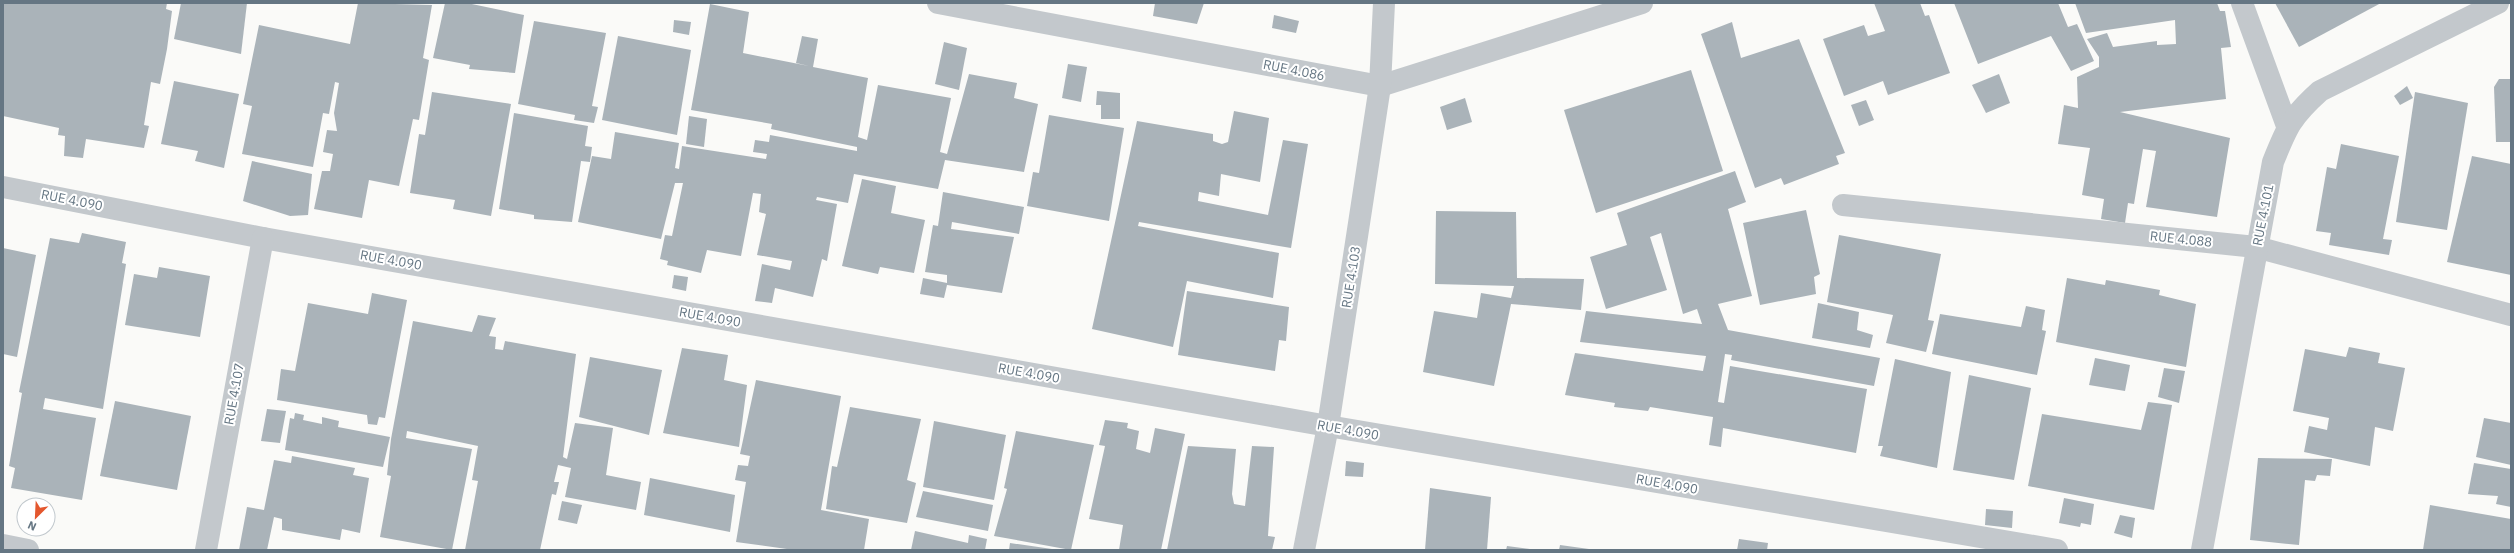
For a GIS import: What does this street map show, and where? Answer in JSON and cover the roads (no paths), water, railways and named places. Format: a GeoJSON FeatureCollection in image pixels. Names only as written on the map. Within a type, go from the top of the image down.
{"type":"FeatureCollection","features":[{"type":"Feature","properties":{"kind":"street","name":"RUE 4.086"},"geometry":{"type":"LineString","coordinates":[[938,3],[1380,86],[1642,3]]}},
{"type":"Feature","properties":{"kind":"street","name":"RUE 4.103"},"geometry":{"type":"LineString","coordinates":[[1304,550],[1328,426],[1380,86],[1384,3]]}},
{"type":"Feature","properties":{"kind":"street"},"geometry":{"type":"LineString","coordinates":[[2242,3],[2287,126]]}},
{"type":"Feature","properties":{"kind":"street","name":"RUE 4.101"},"geometry":{"type":"LineString","coordinates":[[2202,550],[2256,247],[2273,162],[2287,126],[2300,109],[2320,91],[2498,3]]}},
{"type":"Feature","properties":{"kind":"street","name":"RUE 4.090"},"geometry":{"type":"LineString","coordinates":[[3,186],[263,238],[1328,426],[2057,550]]}},
{"type":"Feature","properties":{"kind":"street","name":"RUE 4.088"},"geometry":{"type":"LineString","coordinates":[[1843,205],[2256,247],[2511,315]]}},
{"type":"Feature","properties":{"kind":"street","name":"RUE 4.107"},"geometry":{"type":"LineString","coordinates":[[206,550],[263,238]]}},
{"type":"Feature","properties":{"kind":"street"},"geometry":{"type":"LineString","coordinates":[[3,545],[28,550]]}}]}
